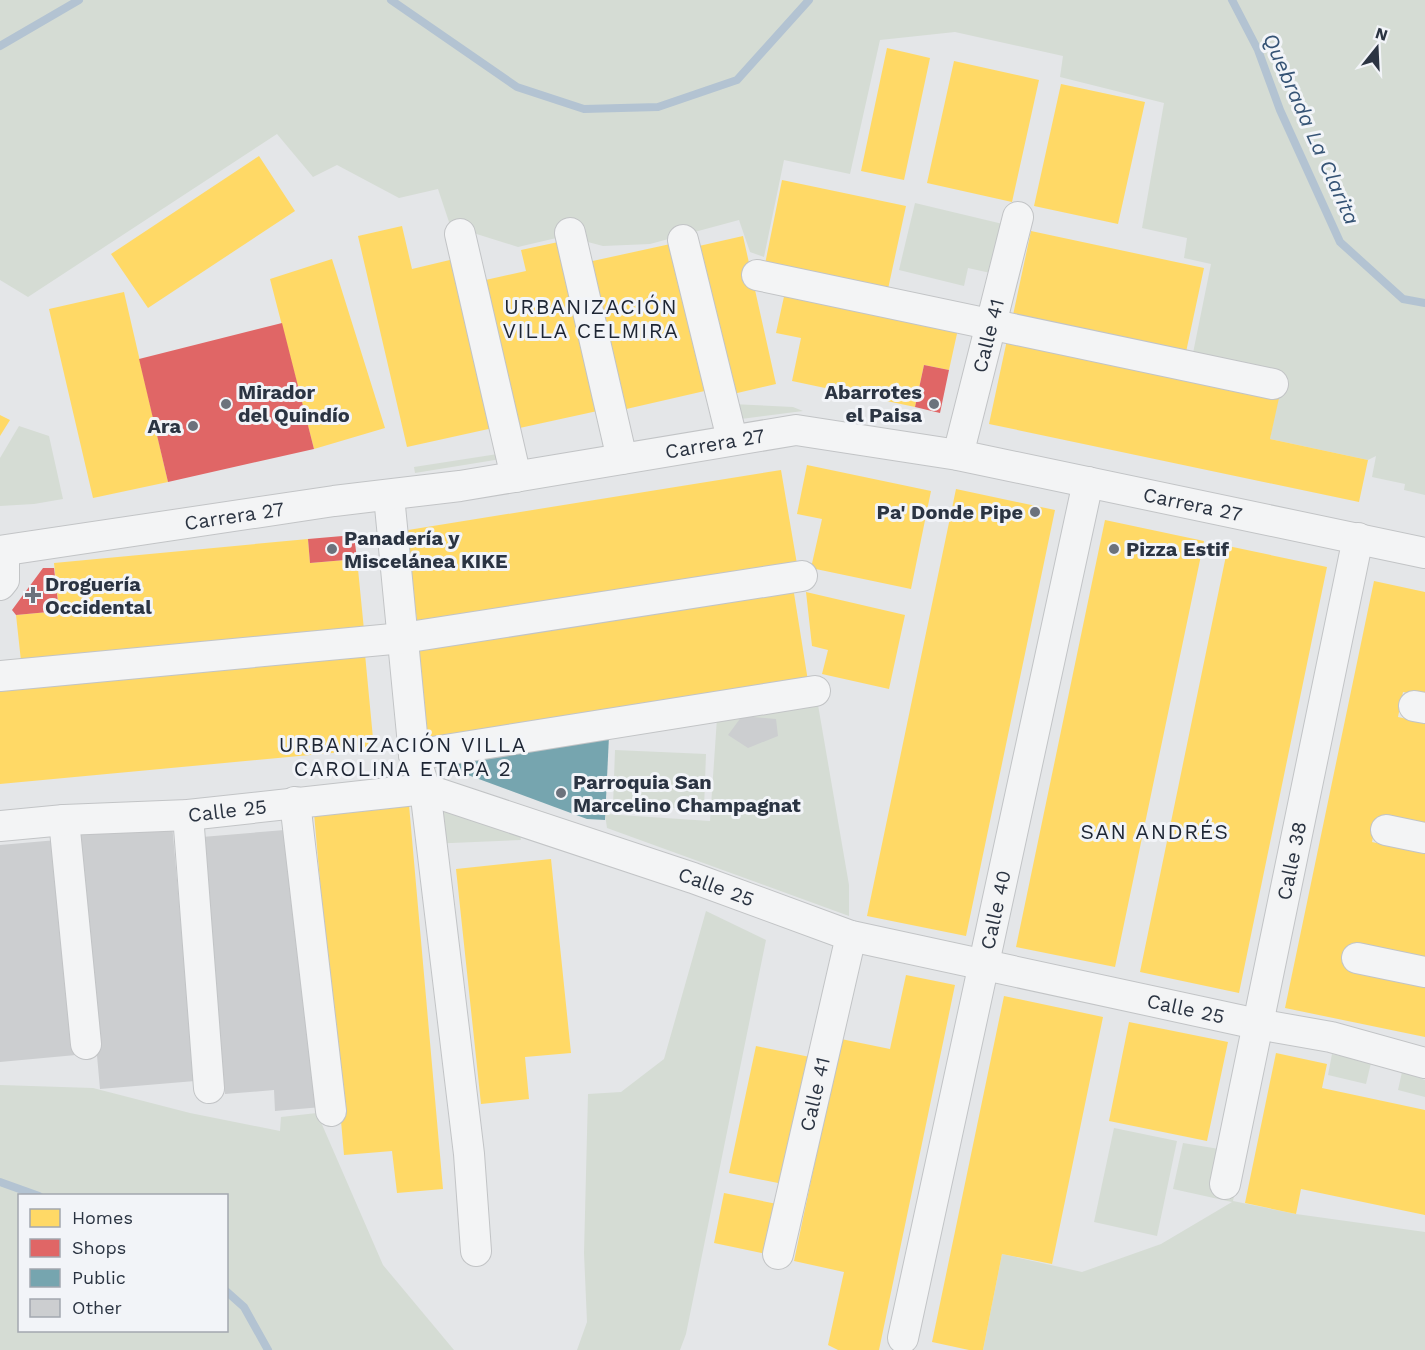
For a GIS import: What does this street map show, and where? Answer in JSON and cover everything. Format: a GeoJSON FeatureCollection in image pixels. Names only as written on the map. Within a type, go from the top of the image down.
{"type":"FeatureCollection","features":[{"type":"Feature","properties":{"kind":"street","name":"Calle 41"},"geometry":{"type":"LineString","coordinates":[[958,455],[1018,217]]}},
{"type":"Feature","properties":{"kind":"street"},"geometry":{"type":"LineString","coordinates":[[570,233],[622,459]]}},
{"type":"Feature","properties":{"kind":"street"},"geometry":{"type":"LineString","coordinates":[[460,234],[516,477]]}},
{"type":"Feature","properties":{"kind":"street"},"geometry":{"type":"LineString","coordinates":[[683,240],[732,439]]}},
{"type":"Feature","properties":{"kind":"street"},"geometry":{"type":"LineString","coordinates":[[757,275],[1273,384]]}},
{"type":"Feature","properties":{"kind":"street","name":"Carrera 27"},"geometry":{"type":"LineString","coordinates":[[2,551],[312,504],[389,496],[516,477],[796,430],[958,455],[1425,553]]}},
{"type":"Feature","properties":{"kind":"street","name":"Calle 40"},"geometry":{"type":"LineString","coordinates":[[903,1338],[986,965],[1088,482]]}},
{"type":"Feature","properties":{"kind":"street"},"geometry":{"type":"LineString","coordinates":[[389,496],[414,755],[424,789],[469,1154],[476,1251]]}},
{"type":"Feature","properties":{"kind":"street","name":"Calle 38"},"geometry":{"type":"LineString","coordinates":[[1225,1184],[1358,538]]}},
{"type":"Feature","properties":{"kind":"street"},"geometry":{"type":"LineString","coordinates":[[0,585],[4,580],[2,551]]}},
{"type":"Feature","properties":{"kind":"street"},"geometry":{"type":"LineString","coordinates":[[0,676],[403,638],[802,576]]}},
{"type":"Feature","properties":{"kind":"street"},"geometry":{"type":"LineString","coordinates":[[414,755],[815,691]]}},
{"type":"Feature","properties":{"kind":"street","name":"Calle 25"},"geometry":{"type":"LineString","coordinates":[[0,826],[64,820],[188,815],[424,789],[693,878],[851,936],[1257,1024],[1331,1037],[1425,1063]]}},
{"type":"Feature","properties":{"kind":"street"},"geometry":{"type":"LineString","coordinates":[[295,802],[331,1111]]}},
{"type":"Feature","properties":{"kind":"street"},"geometry":{"type":"LineString","coordinates":[[188,815],[209,1088]]}},
{"type":"Feature","properties":{"kind":"street"},"geometry":{"type":"LineString","coordinates":[[64,820],[86,1044]]}},
{"type":"Feature","properties":{"kind":"street"},"geometry":{"type":"LineString","coordinates":[[1386,830],[1425,838]]}},
{"type":"Feature","properties":{"kind":"street","name":"Calle 41"},"geometry":{"type":"LineString","coordinates":[[778,1254],[851,936]]}},
{"type":"Feature","properties":{"kind":"street"},"geometry":{"type":"LineString","coordinates":[[1357,958],[1425,972]]}},
{"type":"Feature","properties":{"kind":"shaded area"},"geometry":{"type":"Polygon","coordinates":[[[0,0],[1425,0],[1425,495],[1404,490],[1405,484],[1372,477],[1376,456],[1368,460],[1270,439],[1282,374],[1193,353],[1211,264],[1184,258],[1187,238],[1142,228],[1164,103],[1060,77],[1063,56],[955,32],[880,40],[850,174],[784,160],[764,257],[750,252],[739,220],[650,244],[603,246],[565,236],[518,247],[467,231],[452,231],[438,189],[399,198],[337,165],[313,177],[277,134],[28,297],[0,280],[0,0]]]}},
{"type":"Feature","properties":{"kind":"shaded area"},"geometry":{"type":"Polygon","coordinates":[[[915,203],[1007,225],[995,274],[968,268],[964,286],[899,270],[915,203]]]}},
{"type":"Feature","properties":{"kind":"shaded area"},"geometry":{"type":"Polygon","coordinates":[[[732,404],[793,407],[803,411],[741,419],[732,404]]]}},
{"type":"Feature","properties":{"kind":"shaded area"},"geometry":{"type":"Polygon","coordinates":[[[19,426],[49,436],[63,499],[0,506],[0,458],[19,426]]]}},
{"type":"Feature","properties":{"kind":"shaded area"},"geometry":{"type":"Polygon","coordinates":[[[504,453],[501,459],[415,473],[414,467],[504,453]]]}},
{"type":"Feature","properties":{"kind":"shaded area"},"geometry":{"type":"Polygon","coordinates":[[[817,699],[849,885],[849,916],[607,828],[605,814],[710,821],[717,718],[817,699]]]}},
{"type":"Feature","properties":{"kind":"shaded area"},"geometry":{"type":"Polygon","coordinates":[[[615,750],[706,754],[704,809],[613,806],[615,750]]]}},
{"type":"Feature","properties":{"kind":"shaded area"},"geometry":{"type":"Polygon","coordinates":[[[435,808],[520,835],[521,840],[428,844],[435,808]]]}},
{"type":"Feature","properties":{"kind":"shaded area"},"geometry":{"type":"Polygon","coordinates":[[[706,911],[766,940],[686,1334],[680,1350],[577,1350],[587,1322],[584,1253],[588,1094],[621,1092],[664,1059],[706,911]]]}},
{"type":"Feature","properties":{"kind":"shaded area"},"geometry":{"type":"Polygon","coordinates":[[[1332,1054],[1371,1063],[1366,1084],[1328,1075],[1332,1054]]]}},
{"type":"Feature","properties":{"kind":"shaded area"},"geometry":{"type":"Polygon","coordinates":[[[1402,1072],[1425,1080],[1425,1097],[1398,1090],[1402,1072]]]}},
{"type":"Feature","properties":{"kind":"shaded area"},"geometry":{"type":"Polygon","coordinates":[[[0,1085],[93,1088],[190,1113],[280,1131],[281,1117],[317,1113],[383,1265],[454,1350],[0,1350],[0,1085]]]}},
{"type":"Feature","properties":{"kind":"shaded area"},"geometry":{"type":"Polygon","coordinates":[[[1114,1128],[1177,1141],[1157,1236],[1094,1222],[1114,1128]]]}},
{"type":"Feature","properties":{"kind":"shaded area"},"geometry":{"type":"Polygon","coordinates":[[[1183,1143],[1243,1153],[1233,1201],[1296,1214],[1425,1232],[1425,1350],[983,1350],[1002,1254],[1082,1272],[1161,1244],[1232,1202],[1173,1189],[1183,1143]]]}},
{"type":"Feature","properties":{"kind":"building: Homes"},"geometry":{"type":"Polygon","coordinates":[[[887,48],[930,58],[904,180],[861,171],[887,48]]]}},
{"type":"Feature","properties":{"kind":"building: Homes"},"geometry":{"type":"Polygon","coordinates":[[[954,61],[1039,80],[1012,202],[927,183],[954,61]]]}},
{"type":"Feature","properties":{"kind":"building: Homes"},"geometry":{"type":"Polygon","coordinates":[[[1061,84],[1145,102],[1118,224],[1034,206],[1061,84]]]}},
{"type":"Feature","properties":{"kind":"building: Homes"},"geometry":{"type":"Polygon","coordinates":[[[259,156],[295,211],[148,308],[111,254],[259,156]]]}},
{"type":"Feature","properties":{"kind":"building: Homes"},"geometry":{"type":"Polygon","coordinates":[[[782,180],[906,206],[888,289],[765,264],[782,180]]]}},
{"type":"Feature","properties":{"kind":"building: Homes"},"geometry":{"type":"Polygon","coordinates":[[[402,226],[412,269],[454,259],[493,428],[407,447],[358,236],[402,226]]]}},
{"type":"Feature","properties":{"kind":"building: Homes"},"geometry":{"type":"Polygon","coordinates":[[[1031,231],[1204,268],[1186,352],[1013,315],[1031,231]]]}},
{"type":"Feature","properties":{"kind":"building: Homes"},"geometry":{"type":"Polygon","coordinates":[[[743,236],[776,384],[733,394],[699,246],[743,236]]]}},
{"type":"Feature","properties":{"kind":"building: Homes"},"geometry":{"type":"Polygon","coordinates":[[[563,241],[602,410],[515,429],[481,281],[526,271],[521,250],[563,241]]]}},
{"type":"Feature","properties":{"kind":"building: Homes"},"geometry":{"type":"Polygon","coordinates":[[[675,243],[709,390],[622,410],[588,262],[675,243]]]}},
{"type":"Feature","properties":{"kind":"building: Homes"},"geometry":{"type":"Polygon","coordinates":[[[332,259],[385,428],[314,449],[270,279],[332,259]]]}},
{"type":"Feature","properties":{"kind":"building: Homes"},"geometry":{"type":"Polygon","coordinates":[[[124,292],[168,482],[93,498],[49,309],[124,292]]]}},
{"type":"Feature","properties":{"kind":"building: Homes"},"geometry":{"type":"Polygon","coordinates":[[[785,292],[958,329],[949,370],[924,365],[915,407],[792,381],[801,338],[776,333],[785,292]]]}},
{"type":"Feature","properties":{"kind":"building: Homes"},"geometry":{"type":"Polygon","coordinates":[[[1007,340],[1279,398],[1270,439],[1368,460],[1359,502],[989,424],[1007,340]]]}},
{"type":"Feature","properties":{"kind":"building: Homes"},"geometry":{"type":"Polygon","coordinates":[[[0,415],[10,420],[0,436],[0,415]]]}},
{"type":"Feature","properties":{"kind":"building: Homes"},"geometry":{"type":"Polygon","coordinates":[[[807,465],[931,491],[911,589],[811,568],[822,519],[797,514],[807,465]]]}},
{"type":"Feature","properties":{"kind":"building: Homes"},"geometry":{"type":"Polygon","coordinates":[[[781,470],[797,564],[418,625],[402,531],[781,470]]]}},
{"type":"Feature","properties":{"kind":"building: Homes"},"geometry":{"type":"Polygon","coordinates":[[[956,489],[1055,510],[966,936],[867,916],[956,489]]]}},
{"type":"Feature","properties":{"kind":"building: Homes"},"geometry":{"type":"Polygon","coordinates":[[[1105,520],[1204,541],[1115,967],[1016,947],[1105,520]]]}},
{"type":"Feature","properties":{"kind":"building: Homes"},"geometry":{"type":"Polygon","coordinates":[[[308,539],[310,563],[357,559],[364,630],[21,661],[16,615],[59,611],[54,563],[308,539]]]}},
{"type":"Feature","properties":{"kind":"building: Homes"},"geometry":{"type":"Polygon","coordinates":[[[1228,546],[1327,567],[1239,993],[1140,972],[1228,546]]]}},
{"type":"Feature","properties":{"kind":"building: Homes"},"geometry":{"type":"Polygon","coordinates":[[[1374,581],[1425,592],[1425,697],[1403,692],[1398,717],[1425,723],[1425,828],[1377,818],[1372,842],[1425,854],[1425,959],[1351,943],[1346,968],[1425,985],[1425,1037],[1285,1008],[1374,581]]]}},
{"type":"Feature","properties":{"kind":"building: Homes"},"geometry":{"type":"Polygon","coordinates":[[[793,587],[808,681],[429,742],[413,648],[793,587]]]}},
{"type":"Feature","properties":{"kind":"building: Homes"},"geometry":{"type":"Polygon","coordinates":[[[806,592],[905,615],[889,689],[822,674],[828,650],[812,646],[806,592]]]}},
{"type":"Feature","properties":{"kind":"building: Homes"},"geometry":{"type":"Polygon","coordinates":[[[365,654],[374,749],[0,784],[0,689],[365,654]]]}},
{"type":"Feature","properties":{"kind":"building: Homes"},"geometry":{"type":"Polygon","coordinates":[[[409,805],[443,1189],[397,1193],[392,1151],[344,1155],[314,813],[409,805]]]}},
{"type":"Feature","properties":{"kind":"building: Homes"},"geometry":{"type":"Polygon","coordinates":[[[551,859],[571,1053],[525,1057],[529,1099],[481,1104],[456,869],[551,859]]]}},
{"type":"Feature","properties":{"kind":"building: Homes"},"geometry":{"type":"Polygon","coordinates":[[[906,975],[955,985],[879,1350],[838,1350],[828,1345],[844,1272],[794,1261],[841,1039],[890,1049],[906,975]]]}},
{"type":"Feature","properties":{"kind":"building: Homes"},"geometry":{"type":"Polygon","coordinates":[[[1004,996],[1103,1017],[1052,1264],[1002,1254],[983,1350],[969,1350],[932,1342],[1004,996]]]}},
{"type":"Feature","properties":{"kind":"building: Homes"},"geometry":{"type":"Polygon","coordinates":[[[1129,1022],[1228,1042],[1207,1141],[1109,1121],[1129,1022]]]}},
{"type":"Feature","properties":{"kind":"building: Homes"},"geometry":{"type":"Polygon","coordinates":[[[756,1046],[810,1057],[783,1184],[729,1173],[756,1046]]]}},
{"type":"Feature","properties":{"kind":"building: Homes"},"geometry":{"type":"Polygon","coordinates":[[[1276,1053],[1327,1064],[1322,1088],[1425,1110],[1425,1215],[1301,1189],[1296,1214],[1245,1203],[1276,1053]]]}},
{"type":"Feature","properties":{"kind":"building: Homes"},"geometry":{"type":"Polygon","coordinates":[[[724,1193],[777,1204],[767,1254],[714,1243],[724,1193]]]}},
{"type":"Feature","properties":{"kind":"building: Shops","name":"Mirador del Quindío"},"geometry":{"type":"Polygon","coordinates":[[[282,323],[314,449],[168,482],[139,359],[282,323]]]}},
{"type":"Feature","properties":{"kind":"building: Shops"},"geometry":{"type":"Polygon","coordinates":[[[924,365],[949,370],[940,413],[915,407],[924,365]]]}},
{"type":"Feature","properties":{"kind":"building: Shops","name":"Panadería y Miscelánea KIKE"},"geometry":{"type":"Polygon","coordinates":[[[354,535],[357,559],[310,563],[308,539],[354,535]]]}},
{"type":"Feature","properties":{"kind":"building: Shops"},"geometry":{"type":"Polygon","coordinates":[[[43,568],[54,568],[59,611],[16,615],[12,610],[43,568]]]}},
{"type":"Feature","properties":{"kind":"building: Public","name":"Parroquia San Marcelino Champagnat"},"geometry":{"type":"Polygon","coordinates":[[[609,736],[605,820],[587,819],[457,771],[459,756],[609,736]]]}},
{"type":"Feature","properties":{"kind":"building: Other"},"geometry":{"type":"Polygon","coordinates":[[[742,716],[776,719],[778,736],[748,748],[728,735],[742,716]]]}},
{"type":"Feature","properties":{"kind":"building: Other"},"geometry":{"type":"Polygon","coordinates":[[[172,824],[195,1081],[100,1089],[77,832],[172,824]]]}},
{"type":"Feature","properties":{"kind":"building: Other"},"geometry":{"type":"Polygon","coordinates":[[[297,829],[322,1107],[275,1111],[274,1090],[225,1094],[202,837],[297,829]]]}},
{"type":"Feature","properties":{"kind":"building: Other"},"geometry":{"type":"Polygon","coordinates":[[[57,840],[76,1055],[0,1062],[0,845],[57,840]]]}},
{"type":"Feature","properties":{"kind":"waterway","name":"Quebrada La Clarita"},"geometry":{"type":"LineString","coordinates":[[0,46],[79,0]]}},
{"type":"Feature","properties":{"kind":"waterway","name":"Quebrada La Clarita"},"geometry":{"type":"LineString","coordinates":[[391,0],[517,87],[584,109],[658,107],[737,80],[809,0]]}},
{"type":"Feature","properties":{"kind":"waterway","name":"Quebrada La Clarita"},"geometry":{"type":"LineString","coordinates":[[1232,0],[1258,50],[1280,110],[1340,242],[1403,299],[1425,303]]}},
{"type":"Feature","properties":{"kind":"waterway"},"geometry":{"type":"LineString","coordinates":[[0,1182],[33,1194]]}},
{"type":"Feature","properties":{"kind":"waterway"},"geometry":{"type":"LineString","coordinates":[[228,1293],[244,1307],[268,1350]]}},
{"type":"Feature","properties":{"kind":"place","name":"Mirador del Quindío"},"geometry":{"type":"Point","coordinates":[226,404]}},
{"type":"Feature","properties":{"kind":"place","name":"Abarrotes el Paisa"},"geometry":{"type":"Point","coordinates":[934,404]}},
{"type":"Feature","properties":{"kind":"place","name":"Ara"},"geometry":{"type":"Point","coordinates":[193,426]}},
{"type":"Feature","properties":{"kind":"place","name":"Pa' Donde Pipe"},"geometry":{"type":"Point","coordinates":[1035,512]}},
{"type":"Feature","properties":{"kind":"place","name":"Panadería y Miscelánea KIKE"},"geometry":{"type":"Point","coordinates":[332,549]}},
{"type":"Feature","properties":{"kind":"place","name":"Pizza Estif"},"geometry":{"type":"Point","coordinates":[1114,549]}},
{"type":"Feature","properties":{"kind":"place","name":"Droguería Occidental"},"geometry":{"type":"Point","coordinates":[33,595]}},
{"type":"Feature","properties":{"kind":"place","name":"Parroquia San Marcelino Champagnat"},"geometry":{"type":"Point","coordinates":[561,793]}},
{"type":"Feature","properties":{"kind":"district","name":"URBANIZACIÓN VILLA CELMIRA"},"geometry":{"type":"Point","coordinates":[591,319]}},
{"type":"Feature","properties":{"kind":"district","name":"URBANIZACIÓN VILLA CAROLINA ETAPA 2"},"geometry":{"type":"Point","coordinates":[403,757]}},
{"type":"Feature","properties":{"kind":"district","name":"SAN ANDRÉS"},"geometry":{"type":"Point","coordinates":[1155,832]}}]}
